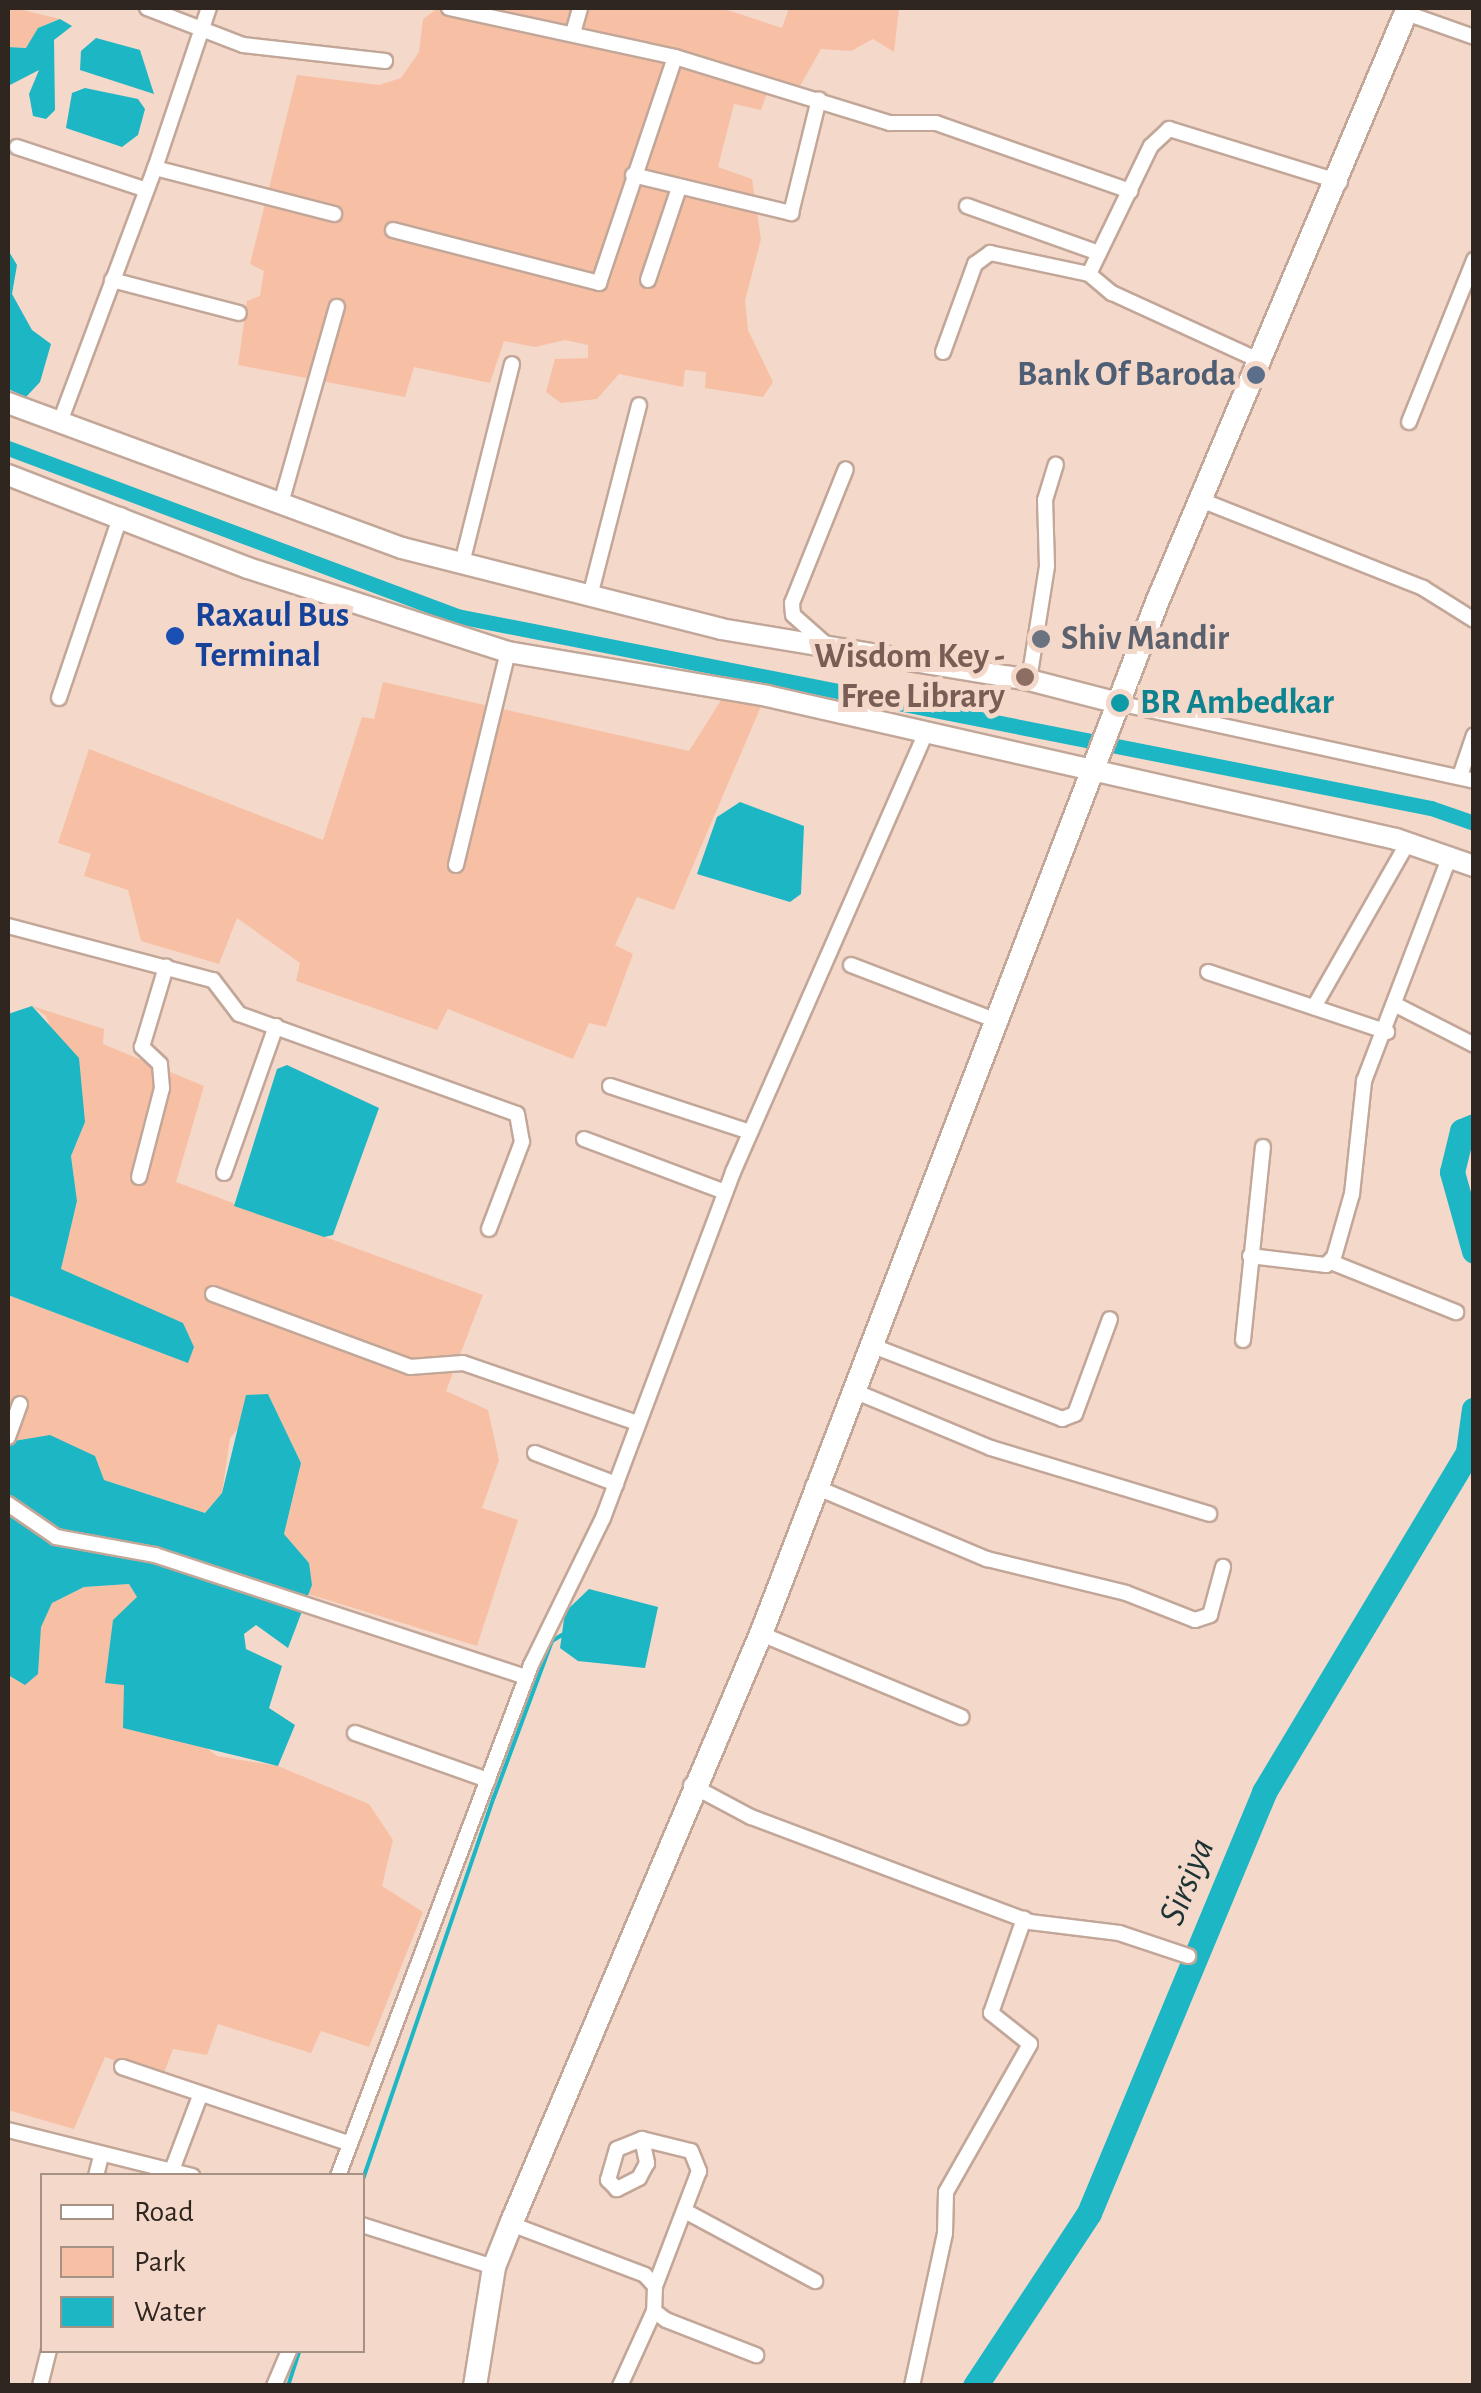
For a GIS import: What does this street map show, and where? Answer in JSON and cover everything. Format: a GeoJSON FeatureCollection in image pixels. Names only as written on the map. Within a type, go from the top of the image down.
{"type":"FeatureCollection","features":[{"type":"Feature","properties":{"kind":"main road"},"geometry":{"type":"LineString","coordinates":[[475,2386],[494,2267],[691,1786],[760,1634],[812,1486],[873,1346],[994,1020],[1200,500],[1340,182],[1407,10]]}},
{"type":"Feature","properties":{"kind":"street"},"geometry":{"type":"LineString","coordinates":[[147,8],[206,26],[243,45],[385,61]]}},
{"type":"Feature","properties":{"kind":"street"},"geometry":{"type":"LineString","coordinates":[[60,422],[142,188],[155,168],[209,8]]}},
{"type":"Feature","properties":{"kind":"street"},"geometry":{"type":"LineString","coordinates":[[449,8],[675,57],[890,123],[936,123],[1130,191]]}},
{"type":"Feature","properties":{"kind":"street"},"geometry":{"type":"LineString","coordinates":[[573,33],[580,8]]}},
{"type":"Feature","properties":{"kind":"street"},"geometry":{"type":"LineString","coordinates":[[1407,10],[1474,37]]}},
{"type":"Feature","properties":{"kind":"street"},"geometry":{"type":"LineString","coordinates":[[392,230],[594,285],[675,57]]}},
{"type":"Feature","properties":{"kind":"street"},"geometry":{"type":"LineString","coordinates":[[633,175],[791,213],[819,99]]}},
{"type":"Feature","properties":{"kind":"street"},"geometry":{"type":"LineString","coordinates":[[1089,274],[1130,191],[1168,128],[1340,182]]}},
{"type":"Feature","properties":{"kind":"street"},"geometry":{"type":"LineString","coordinates":[[17,147],[142,188]]}},
{"type":"Feature","properties":{"kind":"street"},"geometry":{"type":"LineString","coordinates":[[155,168],[334,214]]}},
{"type":"Feature","properties":{"kind":"street"},"geometry":{"type":"LineString","coordinates":[[648,280],[679,188]]}},
{"type":"Feature","properties":{"kind":"street"},"geometry":{"type":"LineString","coordinates":[[967,206],[1099,252]]}},
{"type":"Feature","properties":{"kind":"street"},"geometry":{"type":"LineString","coordinates":[[943,352],[980,256],[1089,274],[1112,293],[1263,362]]}},
{"type":"Feature","properties":{"kind":"street"},"geometry":{"type":"LineString","coordinates":[[1409,422],[1474,260]]}},
{"type":"Feature","properties":{"kind":"street"},"geometry":{"type":"LineString","coordinates":[[112,280],[239,312]]}},
{"type":"Feature","properties":{"kind":"street"},"geometry":{"type":"LineString","coordinates":[[281,503],[337,307]]}},
{"type":"Feature","properties":{"kind":"street"},"geometry":{"type":"LineString","coordinates":[[462,563],[512,364]]}},
{"type":"Feature","properties":{"kind":"street"},"geometry":{"type":"LineString","coordinates":[[8,404],[281,503],[462,563],[590,596],[832,650],[1029,680],[1118,715],[1467,778],[1474,735]]}},
{"type":"Feature","properties":{"kind":"street"},"geometry":{"type":"LineString","coordinates":[[590,596],[639,405]]}},
{"type":"Feature","properties":{"kind":"street"},"geometry":{"type":"LineString","coordinates":[[1029,680],[1056,465]]}},
{"type":"Feature","properties":{"kind":"street"},"geometry":{"type":"LineString","coordinates":[[832,650],[792,615],[792,603],[846,469]]}},
{"type":"Feature","properties":{"kind":"street"},"geometry":{"type":"LineString","coordinates":[[8,475],[248,568],[508,652],[1097,768],[1408,842],[1474,866]]}},
{"type":"Feature","properties":{"kind":"street"},"geometry":{"type":"LineString","coordinates":[[1200,500],[1423,588],[1472,615]]}},
{"type":"Feature","properties":{"kind":"street"},"geometry":{"type":"LineString","coordinates":[[59,698],[121,516]]}},
{"type":"Feature","properties":{"kind":"street"},"geometry":{"type":"LineString","coordinates":[[456,865],[508,652]]}},
{"type":"Feature","properties":{"kind":"street"},"geometry":{"type":"LineString","coordinates":[[339,2173],[526,1677],[616,1484],[725,1192],[926,732]]}},
{"type":"Feature","properties":{"kind":"street"},"geometry":{"type":"LineString","coordinates":[[1314,1007],[1408,842]]}},
{"type":"Feature","properties":{"kind":"street"},"geometry":{"type":"LineString","coordinates":[[1331,1262],[1352,1194],[1364,1080],[1386,1032],[1450,856]]}},
{"type":"Feature","properties":{"kind":"street"},"geometry":{"type":"LineString","coordinates":[[8,926],[220,984],[229,1010],[517,1114],[522,1142],[489,1228]]}},
{"type":"Feature","properties":{"kind":"street"},"geometry":{"type":"LineString","coordinates":[[850,965],[994,1020]]}},
{"type":"Feature","properties":{"kind":"street"},"geometry":{"type":"LineString","coordinates":[[139,1178],[162,1088],[160,1064],[142,1047],[166,967]]}},
{"type":"Feature","properties":{"kind":"street"},"geometry":{"type":"LineString","coordinates":[[1208,972],[1386,1032]]}},
{"type":"Feature","properties":{"kind":"street"},"geometry":{"type":"LineString","coordinates":[[1396,1005],[1474,1045]]}},
{"type":"Feature","properties":{"kind":"street"},"geometry":{"type":"LineString","coordinates":[[224,1173],[276,1026]]}},
{"type":"Feature","properties":{"kind":"street"},"geometry":{"type":"LineString","coordinates":[[610,1086],[750,1132]]}},
{"type":"Feature","properties":{"kind":"street"},"geometry":{"type":"LineString","coordinates":[[584,1140],[725,1192]]}},
{"type":"Feature","properties":{"kind":"street"},"geometry":{"type":"LineString","coordinates":[[1243,1340],[1263,1147]]}},
{"type":"Feature","properties":{"kind":"street"},"geometry":{"type":"LineString","coordinates":[[1250,1256],[1331,1262],[1456,1312]]}},
{"type":"Feature","properties":{"kind":"street"},"geometry":{"type":"LineString","coordinates":[[214,1294],[410,1367],[463,1363],[637,1423]]}},
{"type":"Feature","properties":{"kind":"street"},"geometry":{"type":"LineString","coordinates":[[873,1346],[1062,1420],[1075,1414],[1110,1319]]}},
{"type":"Feature","properties":{"kind":"street"},"geometry":{"type":"LineString","coordinates":[[854,1391],[991,1448],[1209,1514]]}},
{"type":"Feature","properties":{"kind":"street"},"geometry":{"type":"LineString","coordinates":[[8,1437],[20,1404]]}},
{"type":"Feature","properties":{"kind":"street"},"geometry":{"type":"LineString","coordinates":[[536,1453],[616,1484]]}},
{"type":"Feature","properties":{"kind":"street"},"geometry":{"type":"LineString","coordinates":[[812,1486],[987,1559],[1126,1593],[1195,1620],[1210,1615],[1223,1567]]}},
{"type":"Feature","properties":{"kind":"street"},"geometry":{"type":"LineString","coordinates":[[8,1504],[56,1536],[155,1555],[526,1677]]}},
{"type":"Feature","properties":{"kind":"street"},"geometry":{"type":"LineString","coordinates":[[760,1634],[960,1717]]}},
{"type":"Feature","properties":{"kind":"street"},"geometry":{"type":"LineString","coordinates":[[355,1733],[488,1780]]}},
{"type":"Feature","properties":{"kind":"street"},"geometry":{"type":"LineString","coordinates":[[691,1786],[751,1816],[1024,1920],[1118,1934],[1188,1956]]}},
{"type":"Feature","properties":{"kind":"street"},"geometry":{"type":"LineString","coordinates":[[912,2386],[945,2233],[946,2192],[1030,2044],[990,2013],[1024,1920]]}},
{"type":"Feature","properties":{"kind":"street"},"geometry":{"type":"LineString","coordinates":[[122,2067],[348,2143]]}},
{"type":"Feature","properties":{"kind":"street"},"geometry":{"type":"LineString","coordinates":[[172,2170],[200,2096]]}},
{"type":"Feature","properties":{"kind":"street"},"geometry":{"type":"LineString","coordinates":[[8,2130],[182,2173]]}},
{"type":"Feature","properties":{"kind":"street"},"geometry":{"type":"LineString","coordinates":[[620,2386],[654,2310],[654,2286],[685,2211],[697,2160],[690,2151],[642,2139]]}},
{"type":"Feature","properties":{"kind":"street"},"geometry":{"type":"LineString","coordinates":[[97,2173],[101,2156]]}},
{"type":"Feature","properties":{"kind":"street"},"geometry":{"type":"LineString","coordinates":[[685,2211],[815,2281]]}},
{"type":"Feature","properties":{"kind":"street"},"geometry":{"type":"LineString","coordinates":[[511,2224],[646,2275],[654,2286]]}},
{"type":"Feature","properties":{"kind":"street"},"geometry":{"type":"LineString","coordinates":[[365,2226],[494,2267]]}},
{"type":"Feature","properties":{"kind":"street"},"geometry":{"type":"LineString","coordinates":[[654,2310],[756,2355]]}},
{"type":"Feature","properties":{"kind":"street"},"geometry":{"type":"LineString","coordinates":[[40,2386],[48,2353]]}},
{"type":"Feature","properties":{"kind":"street"},"geometry":{"type":"LineString","coordinates":[[274,2386],[287,2353]]}},
{"type":"Feature","properties":{"kind":"green space"},"geometry":{"type":"Polygon","coordinates":[[[8,8],[60,19],[38,28],[27,48],[8,47],[8,8]]]}},
{"type":"Feature","properties":{"kind":"green space"},"geometry":{"type":"Polygon","coordinates":[[[438,8],[721,8],[782,28],[789,8],[899,8],[894,52],[873,39],[851,51],[821,49],[800,86],[772,79],[761,110],[734,104],[718,167],[752,179],[761,239],[745,301],[748,330],[773,382],[763,397],[705,388],[706,372],[685,370],[683,387],[619,374],[597,399],[561,403],[546,392],[555,359],[588,358],[588,345],[565,340],[535,347],[504,341],[490,383],[414,367],[405,397],[238,365],[247,301],[260,296],[264,271],[250,264],[297,75],[379,85],[401,78],[419,52],[423,19],[438,8]]]}},
{"type":"Feature","properties":{"kind":"green space"},"geometry":{"type":"Polygon","coordinates":[[[383,682],[689,751],[725,694],[762,704],[674,910],[637,897],[615,945],[633,954],[606,1027],[589,1023],[573,1059],[448,1009],[437,1030],[296,981],[300,963],[237,918],[219,964],[141,941],[128,890],[84,876],[91,854],[58,843],[89,749],[323,840],[362,717],[374,719],[383,682]]]}},
{"type":"Feature","properties":{"kind":"green space"},"geometry":{"type":"Polygon","coordinates":[[[32,1006],[104,1029],[103,1044],[204,1086],[176,1182],[483,1295],[446,1391],[488,1410],[499,1460],[482,1508],[518,1520],[477,1646],[308,1594],[309,1563],[284,1534],[301,1463],[268,1394],[230,1438],[222,1493],[205,1513],[104,1480],[41,1442],[8,1442],[8,1295],[188,1363],[61,1269],[77,1201],[71,1156],[85,1122],[46,1016],[32,1006]]]}},
{"type":"Feature","properties":{"kind":"green space"},"geometry":{"type":"Polygon","coordinates":[[[129,1584],[137,1597],[106,1683],[124,1684],[217,1756],[278,1766],[369,1804],[393,1840],[382,1886],[423,1912],[369,2047],[321,2031],[311,2053],[218,2024],[207,2055],[173,2049],[162,2078],[105,2057],[74,2129],[8,2110],[8,1675],[25,1684],[38,1674],[41,1626],[52,1603],[84,1587],[129,1584]]]}},
{"type":"Feature","properties":{"kind":"water"},"geometry":{"type":"Polygon","coordinates":[[[60,19],[72,26],[54,40],[55,110],[46,119],[33,116],[29,94],[39,70],[8,86],[8,47],[26,48],[38,28],[60,19]]]}},
{"type":"Feature","properties":{"kind":"water"},"geometry":{"type":"Polygon","coordinates":[[[96,38],[140,50],[154,94],[80,70],[81,51],[96,38]]]}},
{"type":"Feature","properties":{"kind":"water"},"geometry":{"type":"Polygon","coordinates":[[[85,88],[138,99],[145,109],[138,135],[122,147],[66,128],[72,93],[85,88]]]}},
{"type":"Feature","properties":{"kind":"water"},"geometry":{"type":"Polygon","coordinates":[[[8,250],[17,265],[12,294],[32,330],[51,344],[40,382],[26,397],[8,389],[8,250]]]}},
{"type":"Feature","properties":{"kind":"water"},"geometry":{"type":"Polygon","coordinates":[[[740,802],[804,826],[801,894],[790,902],[697,874],[717,817],[740,802]]]}},
{"type":"Feature","properties":{"kind":"water"},"geometry":{"type":"Polygon","coordinates":[[[32,1006],[79,1058],[85,1122],[71,1156],[77,1201],[61,1269],[183,1323],[194,1347],[188,1363],[8,1295],[8,1014],[32,1006]]]}},
{"type":"Feature","properties":{"kind":"water"},"geometry":{"type":"Polygon","coordinates":[[[287,1065],[379,1108],[333,1235],[324,1237],[234,1206],[277,1069],[287,1065]]]}},
{"type":"Feature","properties":{"kind":"water"},"geometry":{"type":"Polygon","coordinates":[[[268,1394],[301,1463],[284,1534],[309,1563],[312,1585],[288,1648],[256,1625],[244,1634],[246,1649],[282,1666],[269,1708],[295,1725],[278,1766],[123,1728],[124,1685],[105,1683],[113,1620],[137,1597],[129,1584],[84,1587],[52,1603],[41,1627],[38,1674],[25,1685],[8,1675],[8,1442],[50,1435],[95,1456],[104,1480],[205,1513],[222,1493],[246,1395],[268,1394]]]}},
{"type":"Feature","properties":{"kind":"water"},"geometry":{"type":"Polygon","coordinates":[[[589,1589],[658,1607],[645,1668],[578,1661],[560,1648],[565,1612],[589,1589]]]}},
{"type":"Feature","properties":{"kind":"waterway"},"geometry":{"type":"LineString","coordinates":[[8,448],[457,616],[1431,808],[1474,823]]}},
{"type":"Feature","properties":{"kind":"waterway","name":"Sirsiya"},"geometry":{"type":"LineString","coordinates":[[1474,1126],[1462,1131],[1452,1172],[1474,1251]]}},
{"type":"Feature","properties":{"kind":"waterway","name":"Sirsiya"},"geometry":{"type":"LineString","coordinates":[[975,2386],[1089,2213],[1264,1792],[1468,1452],[1474,1409]]}},
{"type":"Feature","properties":{"kind":"waterway"},"geometry":{"type":"LineString","coordinates":[[365,2173],[494,1797],[552,1641],[562,1635]]}},
{"type":"Feature","properties":{"kind":"waterway"},"geometry":{"type":"LineString","coordinates":[[288,2386],[299,2353]]}},
{"type":"Feature","properties":{"kind":"place","name":"Bank Of Baroda"},"geometry":{"type":"Point","coordinates":[1256,375]}},
{"type":"Feature","properties":{"kind":"place","name":"Raxaul Bus Terminal"},"geometry":{"type":"Point","coordinates":[175,636]}},
{"type":"Feature","properties":{"kind":"place","name":"Shiv Mandir"},"geometry":{"type":"Point","coordinates":[1041,639]}},
{"type":"Feature","properties":{"kind":"place","name":"Wisdom Key - Free Library"},"geometry":{"type":"Point","coordinates":[1025,677]}},
{"type":"Feature","properties":{"kind":"place","name":"BR Ambedkar"},"geometry":{"type":"Point","coordinates":[1120,703]}}]}
